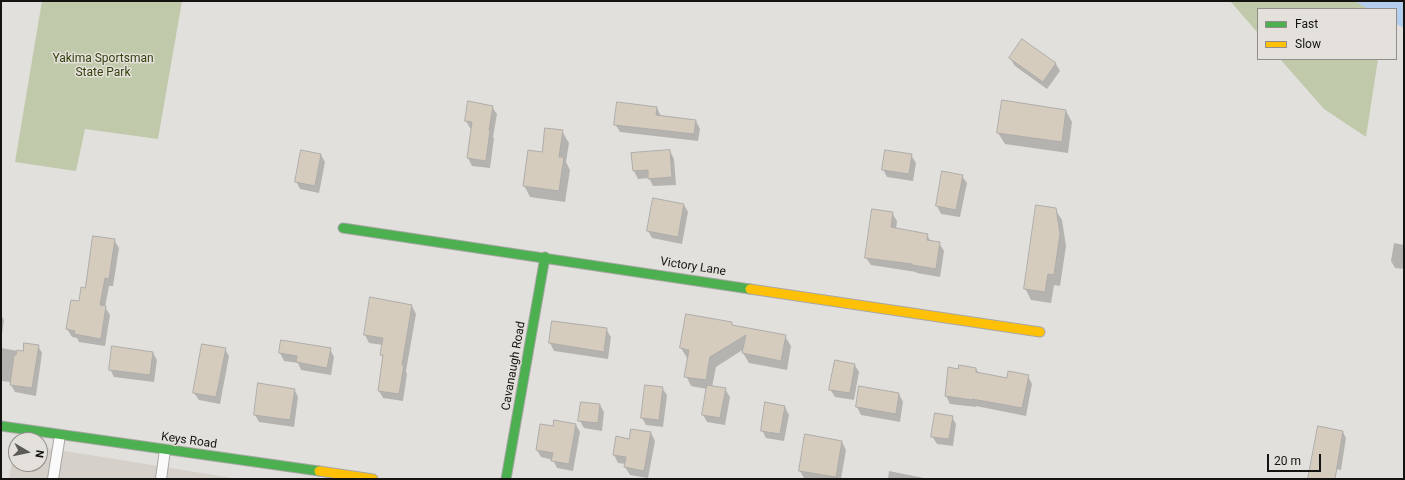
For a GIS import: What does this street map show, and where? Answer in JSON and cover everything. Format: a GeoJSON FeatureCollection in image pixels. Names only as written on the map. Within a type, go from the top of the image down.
{"type":"FeatureCollection","features":[{"type":"Feature","properties":{"kind":"street","name":"Victory Lane"},"geometry":{"type":"LineString","coordinates":[[343,228],[1040,332]]}},
{"type":"Feature","properties":{"kind":"street","name":"Cavanaugh Road"},"geometry":{"type":"LineString","coordinates":[[506,479],[545,257]]}},
{"type":"Feature","properties":{"kind":"street","name":"Keys Road"},"geometry":{"type":"LineString","coordinates":[[1,426],[322,475],[373,479]]}},
{"type":"Feature","properties":{"kind":"lane"},"geometry":{"type":"LineString","coordinates":[[53,479],[60,435]]}},
{"type":"Feature","properties":{"kind":"lane"},"geometry":{"type":"LineString","coordinates":[[161,479],[165,450]]}},
{"type":"Feature","properties":{"kind":"shaded area"},"geometry":{"type":"Polygon","coordinates":[[[48,448],[239,479],[9,479],[10,472],[48,472],[48,448]]]}},
{"type":"Feature","properties":{"kind":"green space","name":"Yakima Sportsman State Park"},"geometry":{"type":"Polygon","coordinates":[[[42,1],[182,1],[158,139],[85,129],[76,171],[15,162],[42,1]]]}},
{"type":"Feature","properties":{"kind":"green space"},"geometry":{"type":"Polygon","coordinates":[[[1230,1],[1387,1],[1386,8],[1257,8],[1257,32],[1230,1]]]}},
{"type":"Feature","properties":{"kind":"green space"},"geometry":{"type":"Polygon","coordinates":[[[1281,60],[1378,60],[1366,137],[1324,109],[1281,60]]]}},
{"type":"Feature","properties":{"kind":"water"},"geometry":{"type":"Polygon","coordinates":[[[1354,1],[1404,1],[1404,28],[1397,24],[1397,8],[1367,8],[1354,1]]]}},
{"type":"Feature","properties":{"kind":"building"},"geometry":{"type":"Polygon","coordinates":[[[1022,39],[1056,63],[1043,82],[1009,58],[1022,39]]]}},
{"type":"Feature","properties":{"kind":"building"},"geometry":{"type":"Polygon","coordinates":[[[1002,100],[1066,110],[1062,142],[997,133],[1002,100]]]}},
{"type":"Feature","properties":{"kind":"building"},"geometry":{"type":"Polygon","coordinates":[[[468,101],[493,106],[486,161],[467,158],[472,122],[465,121],[468,101]]]}},
{"type":"Feature","properties":{"kind":"building"},"geometry":{"type":"Polygon","coordinates":[[[617,102],[657,107],[656,115],[696,120],[694,134],[614,125],[617,102]]]}},
{"type":"Feature","properties":{"kind":"building"},"geometry":{"type":"Polygon","coordinates":[[[545,128],[563,130],[559,157],[564,157],[559,191],[523,186],[528,150],[542,152],[545,128]]]}},
{"type":"Feature","properties":{"kind":"building"},"geometry":{"type":"Polygon","coordinates":[[[301,150],[321,154],[315,186],[295,182],[301,150]]]}},
{"type":"Feature","properties":{"kind":"building"},"geometry":{"type":"Polygon","coordinates":[[[670,150],[672,177],[648,179],[648,170],[633,171],[631,153],[670,150]]]}},
{"type":"Feature","properties":{"kind":"building"},"geometry":{"type":"Polygon","coordinates":[[[885,150],[912,154],[909,174],[882,170],[885,150]]]}},
{"type":"Feature","properties":{"kind":"building"},"geometry":{"type":"Polygon","coordinates":[[[942,171],[963,175],[956,210],[936,206],[942,171]]]}},
{"type":"Feature","properties":{"kind":"building"},"geometry":{"type":"Polygon","coordinates":[[[653,198],[684,204],[678,237],[647,231],[653,198]]]}},
{"type":"Feature","properties":{"kind":"building"},"geometry":{"type":"Polygon","coordinates":[[[1036,205],[1056,208],[1060,234],[1054,275],[1048,274],[1045,292],[1024,289],[1036,205]]]}},
{"type":"Feature","properties":{"kind":"building"},"geometry":{"type":"Polygon","coordinates":[[[872,209],[893,212],[891,227],[928,234],[927,240],[940,242],[936,269],[912,264],[865,258],[872,209]]]}},
{"type":"Feature","properties":{"kind":"building"},"geometry":{"type":"Polygon","coordinates":[[[93,236],[115,239],[109,279],[105,278],[100,305],[106,306],[101,339],[74,334],[75,331],[66,329],[71,300],[79,301],[81,287],[85,288],[93,236]]]}},
{"type":"Feature","properties":{"kind":"building"},"geometry":{"type":"Polygon","coordinates":[[[370,297],[412,305],[402,365],[404,365],[399,394],[378,391],[383,355],[380,355],[383,338],[364,335],[370,297]]]}},
{"type":"Feature","properties":{"kind":"building"},"geometry":{"type":"Polygon","coordinates":[[[686,314],[732,322],[732,325],[786,335],[781,361],[742,353],[746,335],[710,357],[706,380],[684,377],[689,350],[680,348],[686,314]]]}},
{"type":"Feature","properties":{"kind":"building"},"geometry":{"type":"Polygon","coordinates":[[[552,321],[607,328],[604,352],[549,343],[552,321]]]}},
{"type":"Feature","properties":{"kind":"building"},"geometry":{"type":"Polygon","coordinates":[[[281,340],[331,348],[327,368],[296,362],[297,356],[279,353],[281,340]]]}},
{"type":"Feature","properties":{"kind":"building"},"geometry":{"type":"Polygon","coordinates":[[[24,343],[39,345],[32,388],[10,385],[14,355],[16,355],[17,350],[23,351],[24,343]]]}},
{"type":"Feature","properties":{"kind":"building"},"geometry":{"type":"Polygon","coordinates":[[[202,344],[226,348],[216,397],[193,393],[202,344]]]}},
{"type":"Feature","properties":{"kind":"building"},"geometry":{"type":"Polygon","coordinates":[[[112,346],[153,352],[150,375],[109,370],[112,346]]]}},
{"type":"Feature","properties":{"kind":"building"},"geometry":{"type":"Polygon","coordinates":[[[835,360],[855,364],[850,393],[829,390],[835,360]]]}},
{"type":"Feature","properties":{"kind":"building"},"geometry":{"type":"Polygon","coordinates":[[[959,365],[976,368],[976,372],[1007,378],[1008,371],[1029,375],[1022,408],[945,396],[948,367],[958,369],[959,365]]]}},
{"type":"Feature","properties":{"kind":"building"},"geometry":{"type":"Polygon","coordinates":[[[258,383],[295,389],[290,420],[254,415],[258,383]]]}},
{"type":"Feature","properties":{"kind":"building"},"geometry":{"type":"Polygon","coordinates":[[[645,385],[663,387],[659,420],[641,418],[645,385]]]}},
{"type":"Feature","properties":{"kind":"building"},"geometry":{"type":"Polygon","coordinates":[[[707,385],[726,388],[720,418],[702,415],[707,385]]]}},
{"type":"Feature","properties":{"kind":"building"},"geometry":{"type":"Polygon","coordinates":[[[859,386],[899,393],[896,414],[856,407],[859,386]]]}},
{"type":"Feature","properties":{"kind":"building"},"geometry":{"type":"Polygon","coordinates":[[[581,402],[600,404],[598,423],[578,421],[581,402]]]}},
{"type":"Feature","properties":{"kind":"building"},"geometry":{"type":"Polygon","coordinates":[[[765,402],[785,406],[780,434],[761,431],[765,402]]]}},
{"type":"Feature","properties":{"kind":"building"},"geometry":{"type":"Polygon","coordinates":[[[935,413],[953,416],[949,439],[931,437],[935,413]]]}},
{"type":"Feature","properties":{"kind":"building"},"geometry":{"type":"Polygon","coordinates":[[[554,420],[576,424],[569,464],[551,461],[553,453],[536,450],[540,424],[553,426],[554,420]]]}},
{"type":"Feature","properties":{"kind":"building"},"geometry":{"type":"Polygon","coordinates":[[[1318,426],[1343,431],[1335,479],[1308,479],[1318,426]]]}},
{"type":"Feature","properties":{"kind":"building"},"geometry":{"type":"Polygon","coordinates":[[[631,429],[651,432],[644,471],[624,467],[626,457],[613,455],[616,436],[629,439],[631,429]]]}},
{"type":"Feature","properties":{"kind":"building"},"geometry":{"type":"Polygon","coordinates":[[[805,434],[842,441],[836,477],[799,471],[805,434]]]}},
{"type":"Feature","properties":{"kind":"traffic: fast"},"geometry":{"type":"LineString","coordinates":[[343,228],[750,289]]}},
{"type":"Feature","properties":{"kind":"traffic: fast"},"geometry":{"type":"LineString","coordinates":[[506,479],[545,257]]}},
{"type":"Feature","properties":{"kind":"traffic: fast"},"geometry":{"type":"LineString","coordinates":[[1,426],[319,471]]}},
{"type":"Feature","properties":{"kind":"traffic: slow"},"geometry":{"type":"LineString","coordinates":[[750,289],[1040,332]]}},
{"type":"Feature","properties":{"kind":"traffic: slow"},"geometry":{"type":"LineString","coordinates":[[319,471],[373,479]]}}]}
